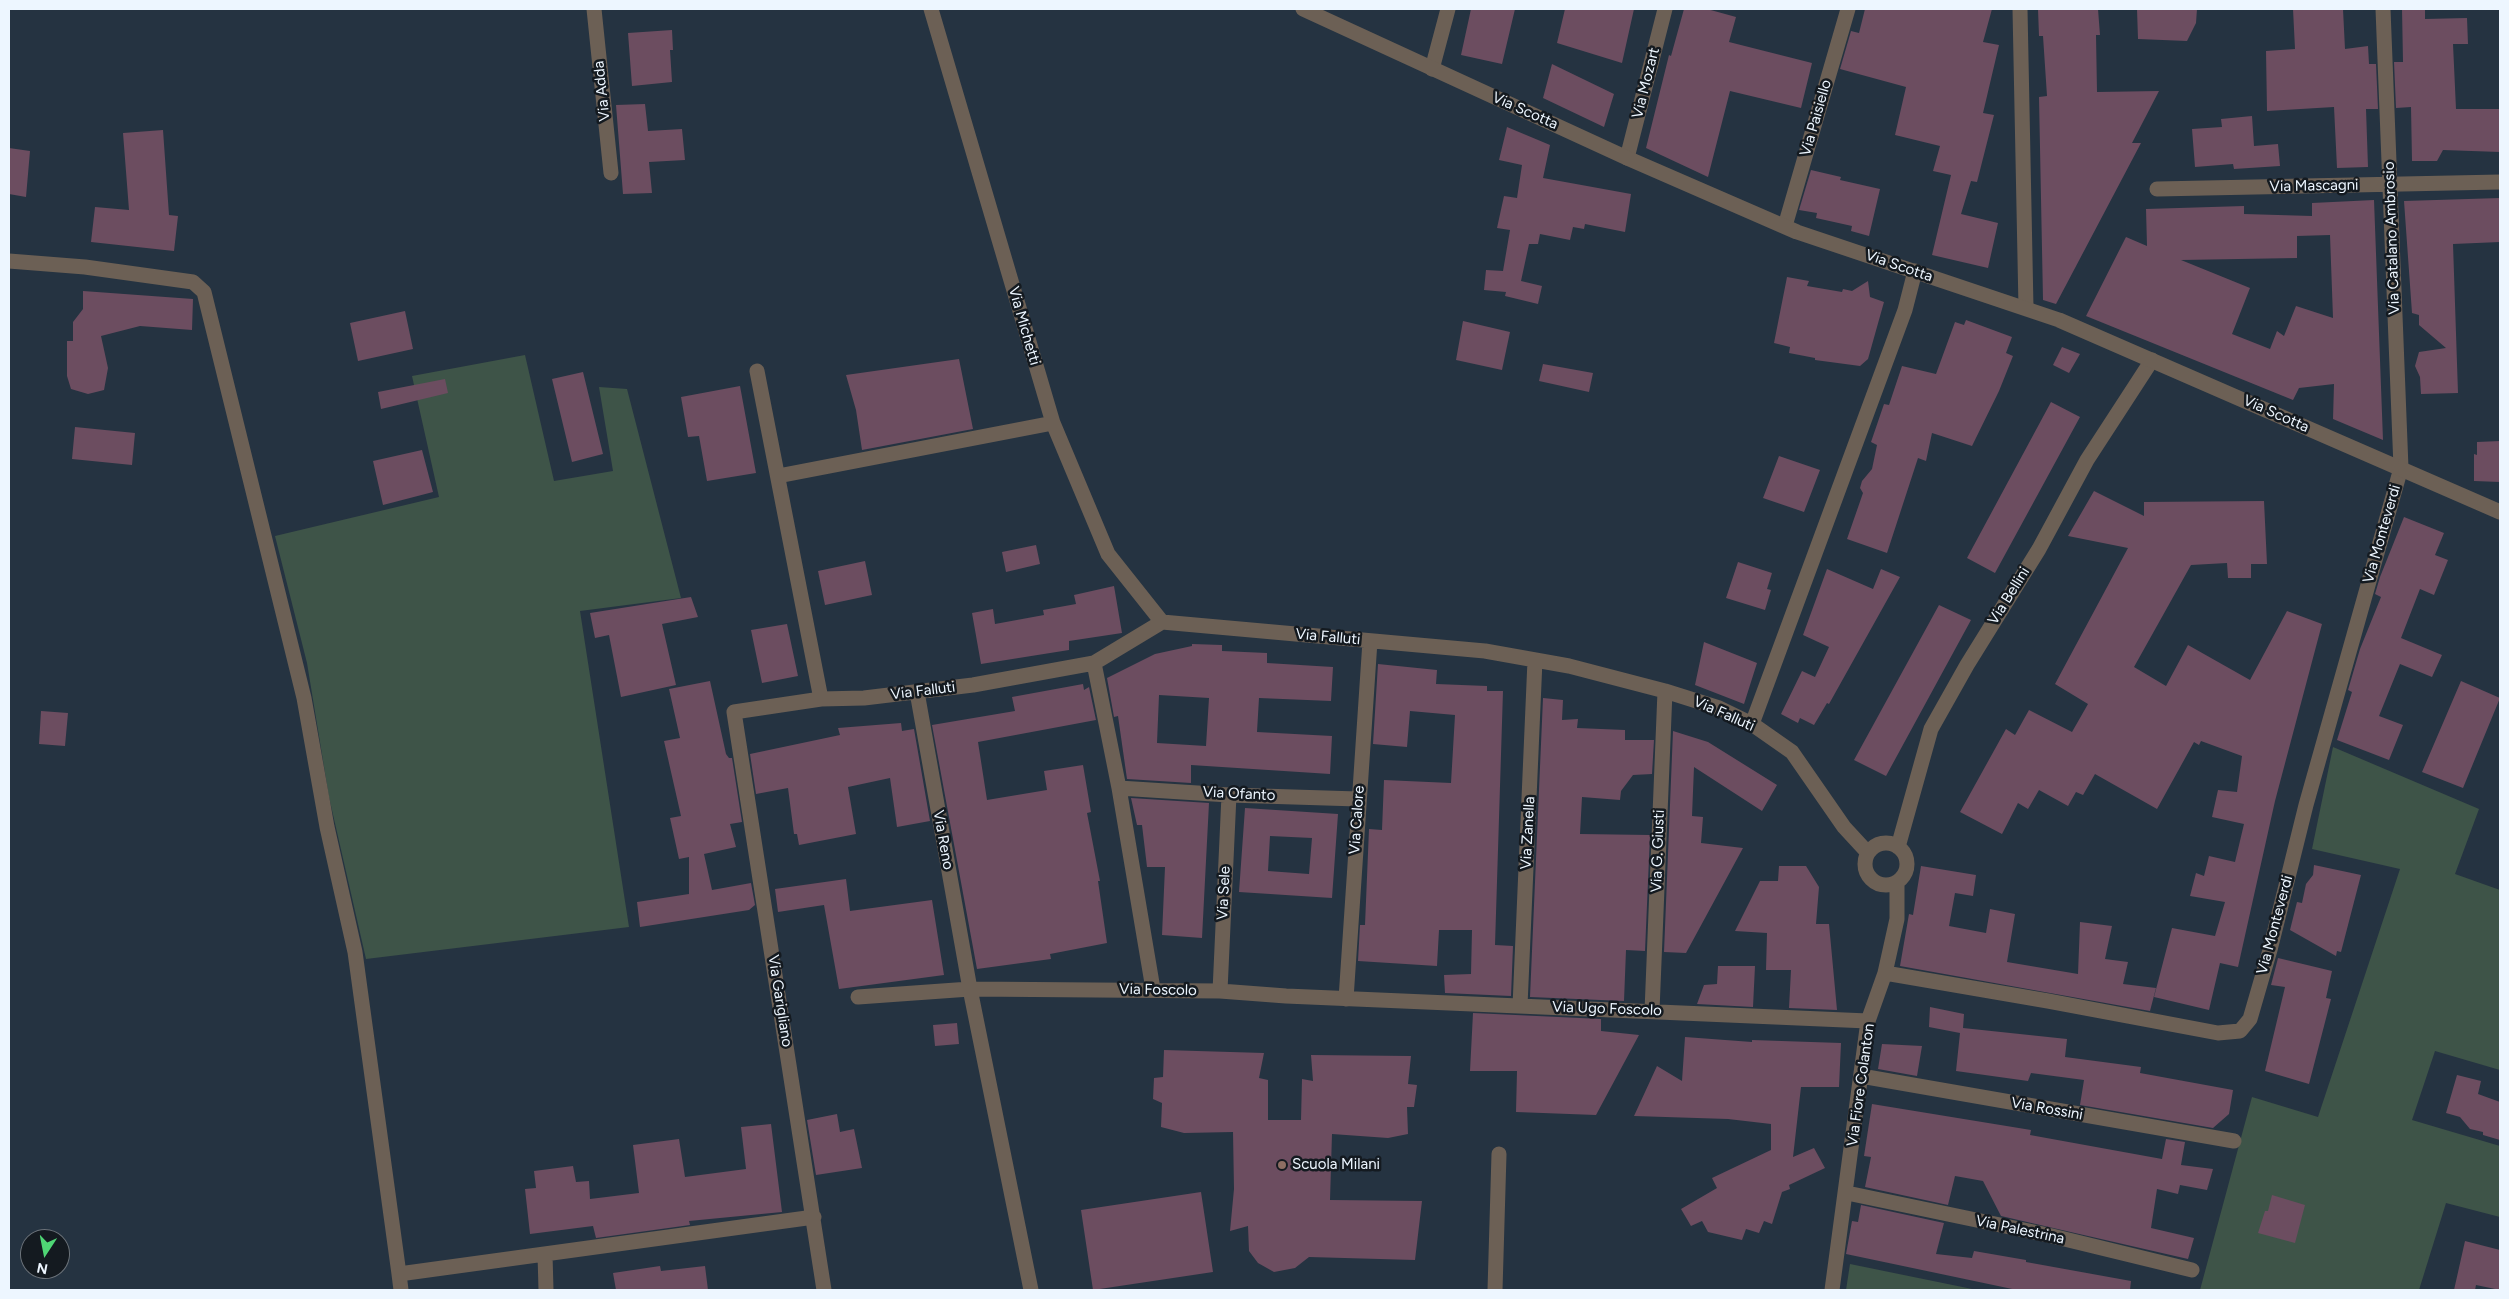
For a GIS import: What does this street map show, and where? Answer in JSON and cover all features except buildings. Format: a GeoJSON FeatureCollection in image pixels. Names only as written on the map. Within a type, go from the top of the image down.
{"type":"FeatureCollection","features":[{"type":"Feature","properties":{"kind":"street","name":"Via Adda"},"geometry":{"type":"LineString","coordinates":[[594,9],[611,173]]}},
{"type":"Feature","properties":{"kind":"street","name":"Via Michetti"},"geometry":{"type":"LineString","coordinates":[[931,9],[1053,423],[1108,554],[1162,622]]}},
{"type":"Feature","properties":{"kind":"street","name":"Via Scotta"},"geometry":{"type":"LineString","coordinates":[[1303,9],[1627,158],[1785,226],[1915,272],[2026,308],[2152,360],[2500,512]]}},
{"type":"Feature","properties":{"kind":"street"},"geometry":{"type":"LineString","coordinates":[[1432,69],[1448,9]]}},
{"type":"Feature","properties":{"kind":"street","name":"Via Mozart"},"geometry":{"type":"LineString","coordinates":[[1627,158],[1665,9]]}},
{"type":"Feature","properties":{"kind":"street","name":"Via Paisiello"},"geometry":{"type":"LineString","coordinates":[[1785,226],[1848,9]]}},
{"type":"Feature","properties":{"kind":"street"},"geometry":{"type":"LineString","coordinates":[[2020,9],[2026,308]]}},
{"type":"Feature","properties":{"kind":"street","name":"Via Catalano Ambrosio"},"geometry":{"type":"LineString","coordinates":[[2383,9],[2401,468]]}},
{"type":"Feature","properties":{"kind":"street","name":"Via Mascagni"},"geometry":{"type":"LineString","coordinates":[[2157,189],[2500,182]]}},
{"type":"Feature","properties":{"kind":"street"},"geometry":{"type":"LineString","coordinates":[[9,261],[85,267],[193,282],[204,292],[304,698],[327,827],[355,952],[401,1290]]}},
{"type":"Feature","properties":{"kind":"street"},"geometry":{"type":"LineString","coordinates":[[1752,724],[1905,310],[1915,272]]}},
{"type":"Feature","properties":{"kind":"street","name":"Via Bellini"},"geometry":{"type":"LineString","coordinates":[[1898,847],[1931,729],[1967,665],[2039,548],[2087,460],[2152,360]]}},
{"type":"Feature","properties":{"kind":"street"},"geometry":{"type":"LineString","coordinates":[[757,371],[821,699]]}},
{"type":"Feature","properties":{"kind":"street"},"geometry":{"type":"LineString","coordinates":[[778,476],[1053,423]]}},
{"type":"Feature","properties":{"kind":"street","name":"Via Monteverdi"},"geometry":{"type":"LineString","coordinates":[[1885,973],[2057,1002],[2218,1033],[2240,1031],[2250,1019],[2270,950],[2306,805],[2401,468]]}},
{"type":"Feature","properties":{"kind":"street","name":"Via Falluti"},"geometry":{"type":"LineString","coordinates":[[734,712],[821,699],[864,698],[973,685],[1094,663],[1126,646],[1162,622],[1485,651],[1569,666],[1665,691],[1719,708],[1752,724],[1792,752],[1844,826],[1868,853]]}},
{"type":"Feature","properties":{"kind":"street","name":"Via Calore"},"geometry":{"type":"LineString","coordinates":[[1346,999],[1370,641]]}},
{"type":"Feature","properties":{"kind":"street","name":"Via Zanella"},"geometry":{"type":"LineString","coordinates":[[1520,1006],[1535,660]]}},
{"type":"Feature","properties":{"kind":"street"},"geometry":{"type":"LineString","coordinates":[[1094,663],[1120,788],[1153,989]]}},
{"type":"Feature","properties":{"kind":"street","name":"Via G. Giusti"},"geometry":{"type":"LineString","coordinates":[[1652,1011],[1665,691]]}},
{"type":"Feature","properties":{"kind":"street","name":"Via Reno"},"geometry":{"type":"LineString","coordinates":[[916,692],[970,989],[1031,1290]]}},
{"type":"Feature","properties":{"kind":"street","name":"Via Garigliano"},"geometry":{"type":"LineString","coordinates":[[734,712],[824,1290]]}},
{"type":"Feature","properties":{"kind":"street","name":"Via Ofanto"},"geometry":{"type":"LineString","coordinates":[[1120,788],[1229,795],[1358,799]]}},
{"type":"Feature","properties":{"kind":"street","name":"Via Sele"},"geometry":{"type":"LineString","coordinates":[[1220,991],[1229,795]]}},
{"type":"Feature","properties":{"kind":"street"},"geometry":{"type":"LineString","coordinates":[[1892,844],[1898,847],[1906,858],[1907,864],[1906,871],[1897,882],[1884,885],[1871,879],[1865,866],[1868,853],[1878,845],[1892,844]]}},
{"type":"Feature","properties":{"kind":"street","name":"Via Fiore Colanton"},"geometry":{"type":"LineString","coordinates":[[1832,1290],[1847,1192],[1868,1022],[1885,973],[1897,919],[1897,882]]}},
{"type":"Feature","properties":{"kind":"street","name":"Via Foscolo"},"geometry":{"type":"LineString","coordinates":[[858,997],[970,989],[1153,989],[1346,999]]}},
{"type":"Feature","properties":{"kind":"street","name":"Via Ugo Foscolo"},"geometry":{"type":"LineString","coordinates":[[1346,999],[1868,1022]]}},
{"type":"Feature","properties":{"kind":"street","name":"Via Rossini"},"geometry":{"type":"LineString","coordinates":[[1861,1076],[2234,1141]]}},
{"type":"Feature","properties":{"kind":"street"},"geometry":{"type":"LineString","coordinates":[[1495,1290],[1499,1154]]}},
{"type":"Feature","properties":{"kind":"street","name":"Via Palestrina"},"geometry":{"type":"LineString","coordinates":[[1847,1192],[2048,1235],[2192,1270]]}},
{"type":"Feature","properties":{"kind":"street"},"geometry":{"type":"LineString","coordinates":[[399,1274],[814,1217]]}},
{"type":"Feature","properties":{"kind":"street"},"geometry":{"type":"LineString","coordinates":[[546,1254],[546,1290]]}},
{"type":"Feature","properties":{"kind":"green space"},"geometry":{"type":"Polygon","coordinates":[[[525,355],[554,481],[613,471],[599,387],[627,389],[681,598],[580,611],[629,927],[366,959],[329,797],[307,663],[275,536],[439,497],[412,376],[525,355]]]}},
{"type":"Feature","properties":{"kind":"green space"},"geometry":{"type":"Polygon","coordinates":[[[2333,747],[2479,809],[2455,874],[2500,890],[2500,1070],[2435,1051],[2412,1120],[2500,1146],[2500,1217],[2446,1203],[2419,1290],[2200,1290],[2252,1097],[2318,1117],[2400,869],[2312,849],[2333,747]]]}},
{"type":"Feature","properties":{"kind":"green space"},"geometry":{"type":"Polygon","coordinates":[[[1850,1264],[1977,1290],[1846,1290],[1850,1264]]]}},
{"type":"Feature","properties":{"kind":"place","name":"Scuola Milani"},"geometry":{"type":"Point","coordinates":[1282,1165]}}]}
